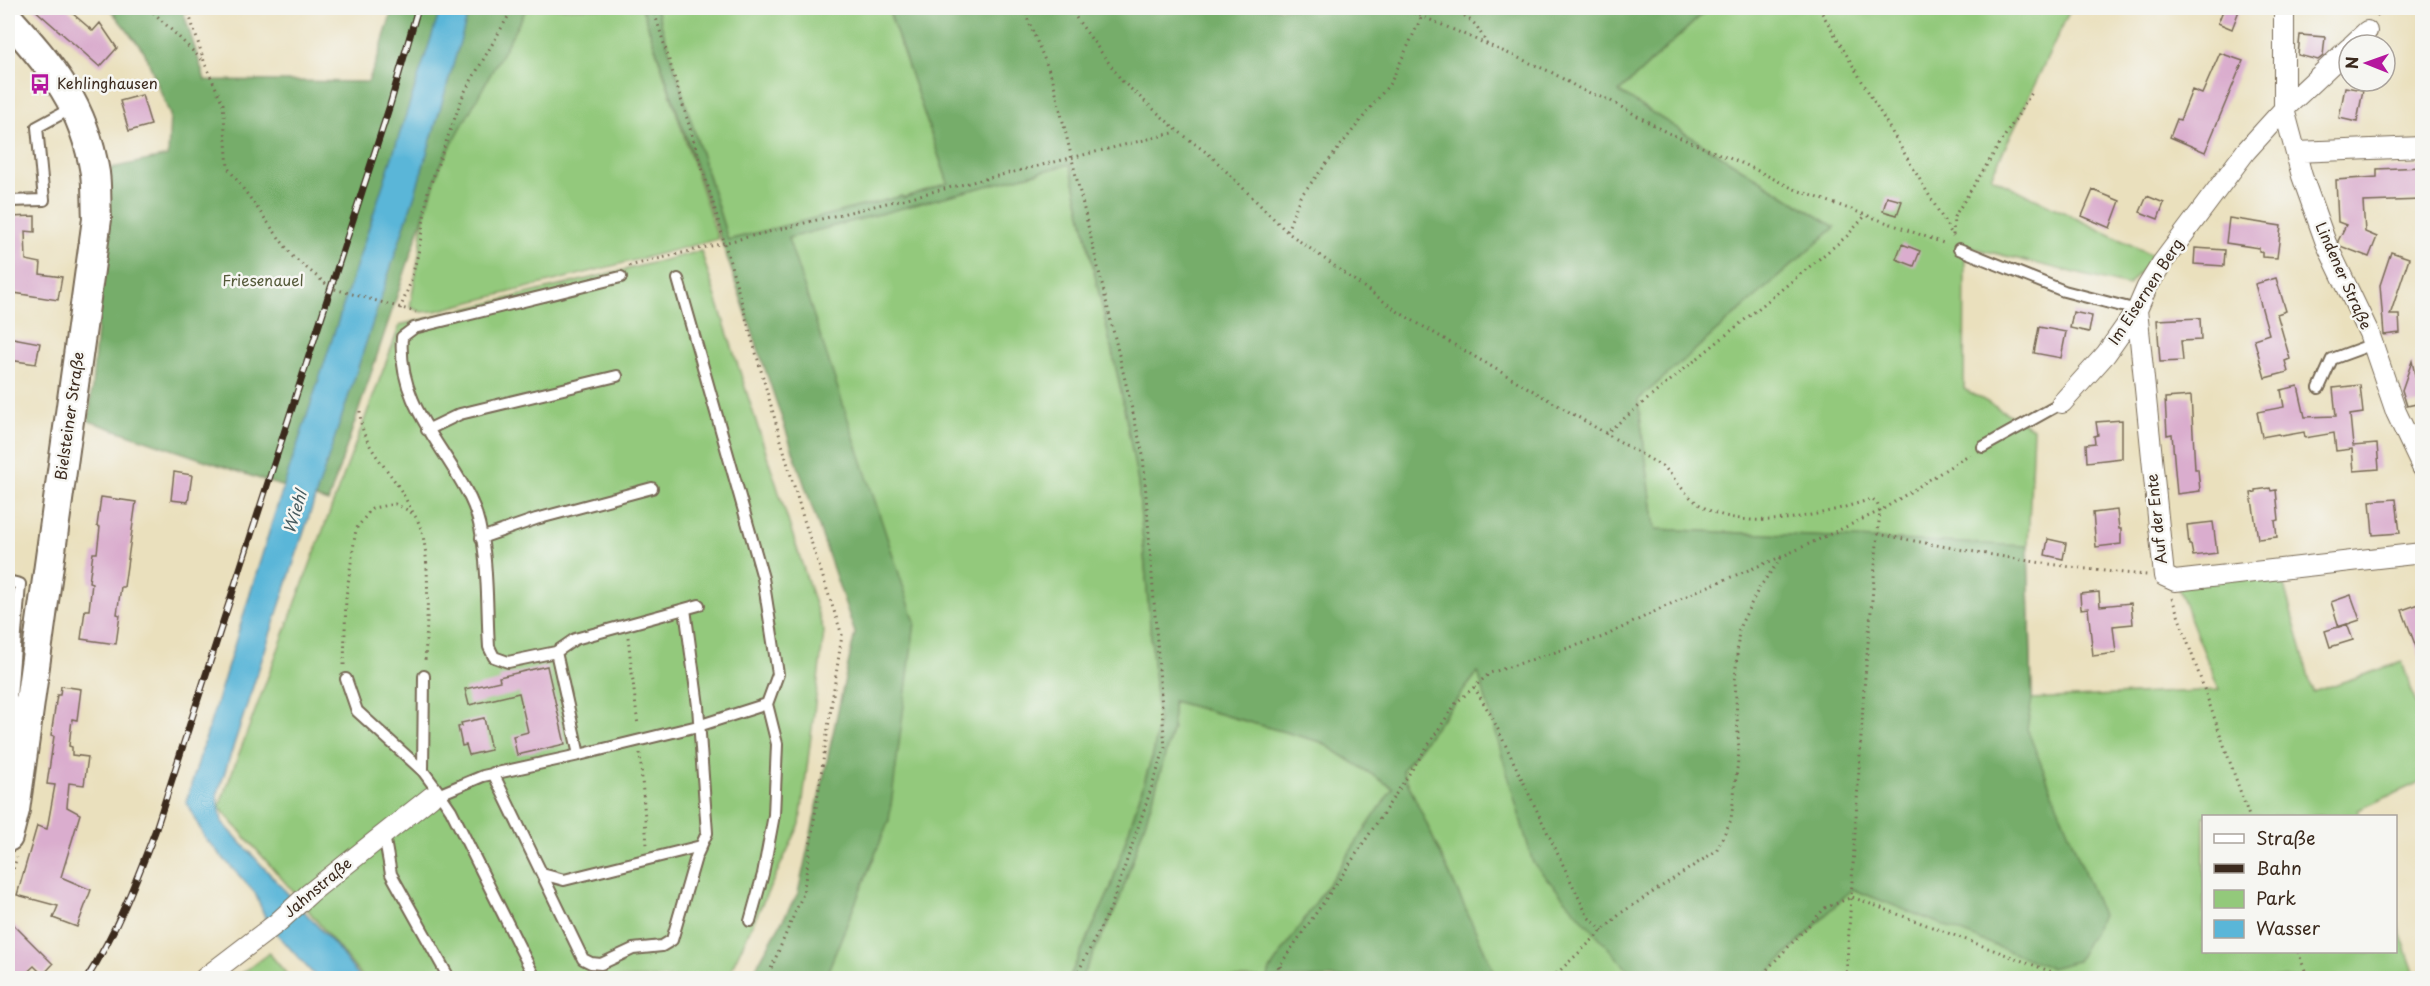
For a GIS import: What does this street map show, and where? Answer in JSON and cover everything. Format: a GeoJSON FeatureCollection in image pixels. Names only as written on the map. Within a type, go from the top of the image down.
{"type":"FeatureCollection","features":[{"type":"Feature","properties":{"kind":"main road","name":"Bielsteiner Straße"},"geometry":{"type":"LineString","coordinates":[[8,18],[44,58],[66,89],[75,107],[87,139],[95,174],[97,219],[30,739],[8,837]]}},
{"type":"Feature","properties":{"kind":"street","name":"Lindener Straße"},"geometry":{"type":"LineString","coordinates":[[2284,8],[2284,108],[2296,152],[2326,243],[2373,344],[2396,412],[2422,467]]}},
{"type":"Feature","properties":{"kind":"street","name":"Im Eisernen Berg"},"geometry":{"type":"LineString","coordinates":[[2062,403],[2106,354],[2137,310],[2147,287],[2162,263],[2246,151],[2284,108],[2337,59]]}},
{"type":"Feature","properties":{"kind":"street"},"geometry":{"type":"LineString","coordinates":[[2296,152],[2422,147]]}},
{"type":"Feature","properties":{"kind":"street","name":"Auf der Ente"},"geometry":{"type":"LineString","coordinates":[[2137,310],[2163,576],[2175,581],[2422,554]]}},
{"type":"Feature","properties":{"kind":"street","name":"Jahnstraße"},"geometry":{"type":"LineString","coordinates":[[204,978],[436,796]]}},
{"type":"Feature","properties":{"kind":"lane"},"geometry":{"type":"LineString","coordinates":[[8,201],[44,200],[37,127],[75,107]]}},
{"type":"Feature","properties":{"kind":"lane"},"geometry":{"type":"LineString","coordinates":[[1959,249],[2064,291],[2137,310]]}},
{"type":"Feature","properties":{"kind":"lane"},"geometry":{"type":"LineString","coordinates":[[621,277],[414,328],[402,337],[401,359],[418,414],[471,499],[481,538],[489,647],[494,657],[508,662],[556,651],[575,639],[699,605]]}},
{"type":"Feature","properties":{"kind":"lane"},"geometry":{"type":"LineString","coordinates":[[678,279],[763,578],[778,674],[766,704],[777,744],[774,815],[763,874],[750,921]]}},
{"type":"Feature","properties":{"kind":"lane"},"geometry":{"type":"LineString","coordinates":[[2319,388],[2332,359],[2373,344]]}},
{"type":"Feature","properties":{"kind":"lane"},"geometry":{"type":"LineString","coordinates":[[427,429],[460,414],[617,376]]}},
{"type":"Feature","properties":{"kind":"lane","name":"Im Eisernen Berg"},"geometry":{"type":"LineString","coordinates":[[1983,447],[2062,403]]}},
{"type":"Feature","properties":{"kind":"lane"},"geometry":{"type":"LineString","coordinates":[[481,538],[536,519],[652,488]]}},
{"type":"Feature","properties":{"kind":"lane"},"geometry":{"type":"LineString","coordinates":[[8,581],[20,584],[11,698],[30,739]]}},
{"type":"Feature","properties":{"kind":"lane"},"geometry":{"type":"LineString","coordinates":[[494,773],[583,959],[601,964],[633,950],[663,946],[672,940],[707,833],[698,706],[685,609]]}},
{"type":"Feature","properties":{"kind":"lane"},"geometry":{"type":"LineString","coordinates":[[556,651],[579,755]]}},
{"type":"Feature","properties":{"kind":"lane"},"geometry":{"type":"LineString","coordinates":[[423,771],[424,676]]}},
{"type":"Feature","properties":{"kind":"lane"},"geometry":{"type":"LineString","coordinates":[[346,678],[357,711],[423,771],[436,796],[451,810],[535,978]]}},
{"type":"Feature","properties":{"kind":"lane"},"geometry":{"type":"LineString","coordinates":[[436,796],[483,776],[698,726],[766,704]]}},
{"type":"Feature","properties":{"kind":"lane"},"geometry":{"type":"LineString","coordinates":[[384,835],[391,874],[449,978]]}},
{"type":"Feature","properties":{"kind":"lane"},"geometry":{"type":"LineString","coordinates":[[542,874],[564,880],[701,846]]}},
{"type":"Feature","properties":{"kind":"path"},"geometry":{"type":"LineString","coordinates":[[149,8],[205,63]]}},
{"type":"Feature","properties":{"kind":"path"},"geometry":{"type":"LineString","coordinates":[[187,8],[205,63],[223,104],[228,168],[293,257],[331,288],[400,309],[410,284],[419,250],[428,191],[464,93],[513,8]]}},
{"type":"Feature","properties":{"kind":"path"},"geometry":{"type":"LineString","coordinates":[[653,8],[802,514],[842,635],[803,894],[767,978]]}},
{"type":"Feature","properties":{"kind":"path"},"geometry":{"type":"LineString","coordinates":[[1023,8],[1053,80],[1143,455],[1165,748],[1111,907],[1075,978]]}},
{"type":"Feature","properties":{"kind":"path"},"geometry":{"type":"LineString","coordinates":[[1069,8],[1122,81],[1178,131],[1211,156],[1287,232],[1400,313],[1665,468],[1696,502],[1718,515],[1776,521],[1820,514],[1870,499],[1877,503],[1880,511],[1864,688],[1846,978]]}},
{"type":"Feature","properties":{"kind":"path"},"geometry":{"type":"LineString","coordinates":[[1403,8],[1551,72],[1582,90],[1609,100],[1666,132],[1746,165],[1794,189],[1959,249]]}},
{"type":"Feature","properties":{"kind":"path"},"geometry":{"type":"LineString","coordinates":[[1455,8],[1476,25],[1487,46]]}},
{"type":"Feature","properties":{"kind":"path"},"geometry":{"type":"LineString","coordinates":[[1819,8],[1953,237],[1954,217],[2033,91]]}},
{"type":"Feature","properties":{"kind":"path"},"geometry":{"type":"LineString","coordinates":[[1287,232],[1300,197],[1391,82],[1422,16]]}},
{"type":"Feature","properties":{"kind":"path"},"geometry":{"type":"LineString","coordinates":[[724,244],[1178,131]]}},
{"type":"Feature","properties":{"kind":"path"},"geometry":{"type":"LineString","coordinates":[[1605,434],[1847,236],[1865,216]]}},
{"type":"Feature","properties":{"kind":"path"},"geometry":{"type":"LineString","coordinates":[[360,411],[360,426],[367,442],[401,490],[424,544],[428,579],[424,676]]}},
{"type":"Feature","properties":{"kind":"path"},"geometry":{"type":"LineString","coordinates":[[1271,978],[1456,703],[1490,673],[1603,637],[1699,590],[1783,556],[1880,511],[1983,447]]}},
{"type":"Feature","properties":{"kind":"path"},"geometry":{"type":"LineString","coordinates":[[346,678],[343,661],[346,597],[356,529],[372,508],[395,504],[414,516]]}},
{"type":"Feature","properties":{"kind":"path"},"geometry":{"type":"LineString","coordinates":[[1877,534],[2110,572],[2163,576],[2250,815]]}},
{"type":"Feature","properties":{"kind":"path"},"geometry":{"type":"LineString","coordinates":[[1552,978],[1622,913],[1716,851],[1731,820],[1739,752],[1735,681],[1739,628],[1759,588],[1783,556]]}},
{"type":"Feature","properties":{"kind":"path"},"geometry":{"type":"LineString","coordinates":[[1474,687],[1492,717],[1588,916],[1603,931]]}},
{"type":"Feature","properties":{"kind":"path"},"geometry":{"type":"LineString","coordinates":[[1759,978],[1825,908],[1852,897],[2068,978]]}},
{"type":"Feature","properties":{"kind":"path"},"geometry":{"type":"LineString","coordinates":[[2299,953],[2308,978]]}},
{"type":"Feature","properties":{"kind":"path"},"geometry":{"type":"LineString","coordinates":[[1280,966],[1285,978]]}},
{"type":"Feature","properties":{"kind":"green space","name":"Friesenauel"},"geometry":{"type":"Polygon","coordinates":[[[109,8],[182,8],[205,80],[368,82],[393,8],[527,8],[441,164],[328,502],[89,421],[111,168],[168,156],[170,115],[144,51],[109,8]]]}},
{"type":"Feature","properties":{"kind":"green space"},"geometry":{"type":"Polygon","coordinates":[[[527,8],[642,8],[718,239],[436,311],[421,312],[410,307],[424,212],[435,174],[527,8]]]}},
{"type":"Feature","properties":{"kind":"green space"},"geometry":{"type":"Polygon","coordinates":[[[642,8],[656,8],[728,240],[902,196],[903,198],[948,183],[888,8],[1709,8],[1619,92],[1835,227],[1638,400],[1655,529],[2028,546],[2032,699],[2027,729],[2102,916],[2077,961],[2051,968],[1852,889],[1763,978],[1635,978],[1533,863],[1478,672],[1402,770],[1497,978],[1268,978],[1270,970],[1393,788],[1321,742],[1173,701],[1173,727],[1153,798],[1118,904],[1081,978],[1069,978],[1110,890],[1154,751],[1158,720],[1138,483],[1121,391],[1070,164],[788,238],[915,622],[889,820],[825,978],[750,978],[798,893],[855,633],[642,8]]]}},
{"type":"Feature","properties":{"kind":"green space"},"geometry":{"type":"Polygon","coordinates":[[[656,8],[888,8],[948,183],[902,198],[728,240],[656,8]]]}},
{"type":"Feature","properties":{"kind":"green space"},"geometry":{"type":"Polygon","coordinates":[[[1709,8],[2071,8],[1991,177],[2154,256],[2128,286],[1965,246],[1964,389],[2033,428],[2028,546],[2032,699],[2219,690],[2176,582],[2280,571],[2313,692],[2402,662],[2422,721],[2422,781],[2358,810],[2360,815],[2202,815],[2202,953],[2397,953],[2397,923],[2416,978],[1497,978],[1402,770],[1479,671],[1533,863],[1829,537],[1655,529],[1638,400],[1835,227],[1619,92],[1709,8]],[[1871,539],[1851,889],[1857,891],[1881,540],[1871,539]]]}},
{"type":"Feature","properties":{"kind":"green space"},"geometry":{"type":"Polygon","coordinates":[[[1070,164],[1121,391],[1138,483],[1158,720],[1154,751],[1110,890],[1069,978],[825,978],[889,820],[788,238],[1070,164]]]}},
{"type":"Feature","properties":{"kind":"green space"},"geometry":{"type":"Polygon","coordinates":[[[701,251],[824,632],[800,824],[727,978],[363,978],[291,889],[219,807],[400,325],[701,251]]]}},
{"type":"Feature","properties":{"kind":"green space"},"geometry":{"type":"Polygon","coordinates":[[[1173,701],[1321,742],[1394,788],[1270,970],[1268,978],[1081,978],[1118,904],[1153,798],[1173,727],[1173,701]]]}},
{"type":"Feature","properties":{"kind":"green space"},"geometry":{"type":"Polygon","coordinates":[[[269,953],[290,978],[236,978],[269,953]]]}},
{"type":"Feature","properties":{"kind":"water","name":"Wiehl"},"geometry":{"type":"Polygon","coordinates":[[[441,8],[470,8],[415,194],[217,796],[222,822],[334,944],[360,978],[317,978],[268,924],[255,893],[205,838],[186,802],[274,516],[441,8]]]}},
{"type":"Feature","properties":{"kind":"building"},"geometry":{"type":"Polygon","coordinates":[[[33,8],[66,8],[93,31],[100,23],[117,48],[100,67],[33,8]]]}},
{"type":"Feature","properties":{"kind":"building"},"geometry":{"type":"Polygon","coordinates":[[[2224,8],[2240,8],[2232,29],[2218,23],[2224,8]]]}},
{"type":"Feature","properties":{"kind":"building"},"geometry":{"type":"Polygon","coordinates":[[[2300,35],[2325,37],[2323,56],[2318,60],[2298,55],[2300,35]]]}},
{"type":"Feature","properties":{"kind":"building"},"geometry":{"type":"Polygon","coordinates":[[[2220,53],[2243,61],[2205,152],[2170,137],[2177,119],[2180,120],[2192,90],[2202,94],[2220,53]]]}},
{"type":"Feature","properties":{"kind":"building"},"geometry":{"type":"Polygon","coordinates":[[[2344,93],[2362,93],[2357,122],[2339,118],[2344,93]]]}},
{"type":"Feature","properties":{"kind":"building"},"geometry":{"type":"Polygon","coordinates":[[[142,95],[151,125],[129,131],[120,101],[142,95]]]}},
{"type":"Feature","properties":{"kind":"building"},"geometry":{"type":"Polygon","coordinates":[[[2422,167],[2422,200],[2363,202],[2365,232],[2377,237],[2369,257],[2340,246],[2338,241],[2346,225],[2338,222],[2336,180],[2377,177],[2377,169],[2422,167]]]}},
{"type":"Feature","properties":{"kind":"building"},"geometry":{"type":"Polygon","coordinates":[[[2093,190],[2120,201],[2110,228],[2082,216],[2093,190]]]}},
{"type":"Feature","properties":{"kind":"building"},"geometry":{"type":"Polygon","coordinates":[[[2147,196],[2164,203],[2158,219],[2140,212],[2147,196]]]}},
{"type":"Feature","properties":{"kind":"building"},"geometry":{"type":"Polygon","coordinates":[[[1887,197],[1902,201],[1897,215],[1883,211],[1887,197]]]}},
{"type":"Feature","properties":{"kind":"building"},"geometry":{"type":"Polygon","coordinates":[[[35,216],[35,232],[25,231],[26,260],[41,263],[40,274],[62,277],[58,300],[8,292],[8,217],[35,216]]]}},
{"type":"Feature","properties":{"kind":"building"},"geometry":{"type":"Polygon","coordinates":[[[2229,218],[2281,226],[2277,258],[2262,257],[2259,248],[2226,243],[2229,218]]]}},
{"type":"Feature","properties":{"kind":"building"},"geometry":{"type":"Polygon","coordinates":[[[1902,244],[1920,251],[1914,266],[1896,259],[1902,244]]]}},
{"type":"Feature","properties":{"kind":"building"},"geometry":{"type":"Polygon","coordinates":[[[2195,248],[2225,250],[2224,266],[2194,264],[2195,248]]]}},
{"type":"Feature","properties":{"kind":"building"},"geometry":{"type":"Polygon","coordinates":[[[2391,252],[2409,258],[2390,315],[2399,315],[2400,333],[2384,335],[2380,285],[2391,252]]]}},
{"type":"Feature","properties":{"kind":"building"},"geometry":{"type":"Polygon","coordinates":[[[2276,278],[2286,311],[2277,314],[2290,359],[2285,361],[2288,372],[2265,378],[2254,339],[2269,334],[2255,284],[2276,278]]]}},
{"type":"Feature","properties":{"kind":"building"},"geometry":{"type":"Polygon","coordinates":[[[2073,312],[2092,316],[2089,332],[2070,328],[2073,312]]]}},
{"type":"Feature","properties":{"kind":"building"},"geometry":{"type":"Polygon","coordinates":[[[2200,318],[2201,340],[2181,341],[2183,361],[2160,362],[2157,320],[2200,318]]]}},
{"type":"Feature","properties":{"kind":"building"},"geometry":{"type":"Polygon","coordinates":[[[2039,327],[2066,332],[2061,358],[2034,353],[2039,327]]]}},
{"type":"Feature","properties":{"kind":"building"},"geometry":{"type":"Polygon","coordinates":[[[13,338],[40,343],[36,364],[9,360],[13,338]]]}},
{"type":"Feature","properties":{"kind":"building"},"geometry":{"type":"Polygon","coordinates":[[[2412,361],[2421,403],[2407,406],[2402,390],[2412,361]]]}},
{"type":"Feature","properties":{"kind":"building"},"geometry":{"type":"Polygon","coordinates":[[[2360,385],[2363,413],[2350,415],[2353,446],[2377,444],[2379,469],[2354,471],[2352,449],[2336,451],[2334,433],[2305,438],[2304,432],[2262,437],[2257,412],[2284,407],[2281,390],[2298,386],[2305,417],[2336,416],[2333,388],[2360,385]]]}},
{"type":"Feature","properties":{"kind":"building"},"geometry":{"type":"Polygon","coordinates":[[[2191,396],[2195,469],[2198,469],[2200,491],[2177,494],[2172,434],[2167,435],[2165,398],[2191,396]]]}},
{"type":"Feature","properties":{"kind":"building"},"geometry":{"type":"Polygon","coordinates":[[[2122,420],[2122,458],[2087,462],[2086,444],[2095,443],[2094,436],[2098,435],[2096,422],[2122,420]]]}},
{"type":"Feature","properties":{"kind":"building"},"geometry":{"type":"Polygon","coordinates":[[[174,472],[192,475],[188,502],[171,500],[174,472]]]}},
{"type":"Feature","properties":{"kind":"building"},"geometry":{"type":"Polygon","coordinates":[[[2270,488],[2271,491],[2276,490],[2279,520],[2275,521],[2277,537],[2258,539],[2251,493],[2270,488]]]}},
{"type":"Feature","properties":{"kind":"building"},"geometry":{"type":"Polygon","coordinates":[[[101,497],[136,502],[124,587],[121,587],[117,614],[120,615],[116,644],[81,639],[85,610],[89,610],[92,583],[89,582],[93,553],[97,553],[100,527],[97,526],[101,497]]]}},
{"type":"Feature","properties":{"kind":"building"},"geometry":{"type":"Polygon","coordinates":[[[2396,499],[2400,533],[2373,535],[2370,501],[2396,499]]]}},
{"type":"Feature","properties":{"kind":"building"},"geometry":{"type":"Polygon","coordinates":[[[2117,510],[2121,544],[2096,547],[2093,513],[2117,510]]]}},
{"type":"Feature","properties":{"kind":"building"},"geometry":{"type":"Polygon","coordinates":[[[2213,522],[2217,553],[2193,556],[2191,545],[2189,545],[2187,525],[2213,522]]]}},
{"type":"Feature","properties":{"kind":"building"},"geometry":{"type":"Polygon","coordinates":[[[2048,539],[2066,543],[2063,559],[2045,555],[2048,539]]]}},
{"type":"Feature","properties":{"kind":"building"},"geometry":{"type":"Polygon","coordinates":[[[2099,592],[2100,606],[2131,603],[2133,624],[2113,626],[2116,653],[2093,656],[2088,608],[2081,609],[2080,594],[2099,592]]]}},
{"type":"Feature","properties":{"kind":"building"},"geometry":{"type":"Polygon","coordinates":[[[2351,595],[2360,620],[2339,627],[2331,602],[2351,595]]]}},
{"type":"Feature","properties":{"kind":"building"},"geometry":{"type":"Polygon","coordinates":[[[2422,603],[2422,660],[2421,660],[2402,610],[2422,603]]]}},
{"type":"Feature","properties":{"kind":"building"},"geometry":{"type":"Polygon","coordinates":[[[2347,624],[2353,640],[2330,647],[2325,631],[2347,624]]]}},
{"type":"Feature","properties":{"kind":"building"},"geometry":{"type":"Polygon","coordinates":[[[547,666],[565,744],[517,755],[513,736],[528,732],[519,693],[469,705],[465,689],[500,681],[499,677],[547,666]]]}},
{"type":"Feature","properties":{"kind":"building"},"geometry":{"type":"Polygon","coordinates":[[[61,686],[81,689],[77,720],[72,719],[69,746],[72,747],[72,755],[88,757],[84,785],[69,783],[67,807],[80,814],[61,877],[91,890],[77,927],[53,918],[58,906],[17,895],[37,826],[47,829],[55,785],[47,784],[54,736],[51,735],[57,695],[60,695],[61,686]]]}},
{"type":"Feature","properties":{"kind":"building"},"geometry":{"type":"Polygon","coordinates":[[[484,718],[491,750],[469,755],[466,745],[462,746],[458,727],[462,726],[461,723],[484,718]]]}},
{"type":"Feature","properties":{"kind":"building"},"geometry":{"type":"Polygon","coordinates":[[[8,919],[53,964],[43,975],[34,966],[21,978],[8,978],[8,919]]]}},
{"type":"Feature","properties":{"kind":"railway"},"geometry":{"type":"LineString","coordinates":[[87,978],[117,924],[156,829],[390,105],[418,8]]}},
{"type":"Feature","properties":{"kind":"place","name":"Kehlinghausen"},"geometry":{"type":"Point","coordinates":[40,84]}}]}
